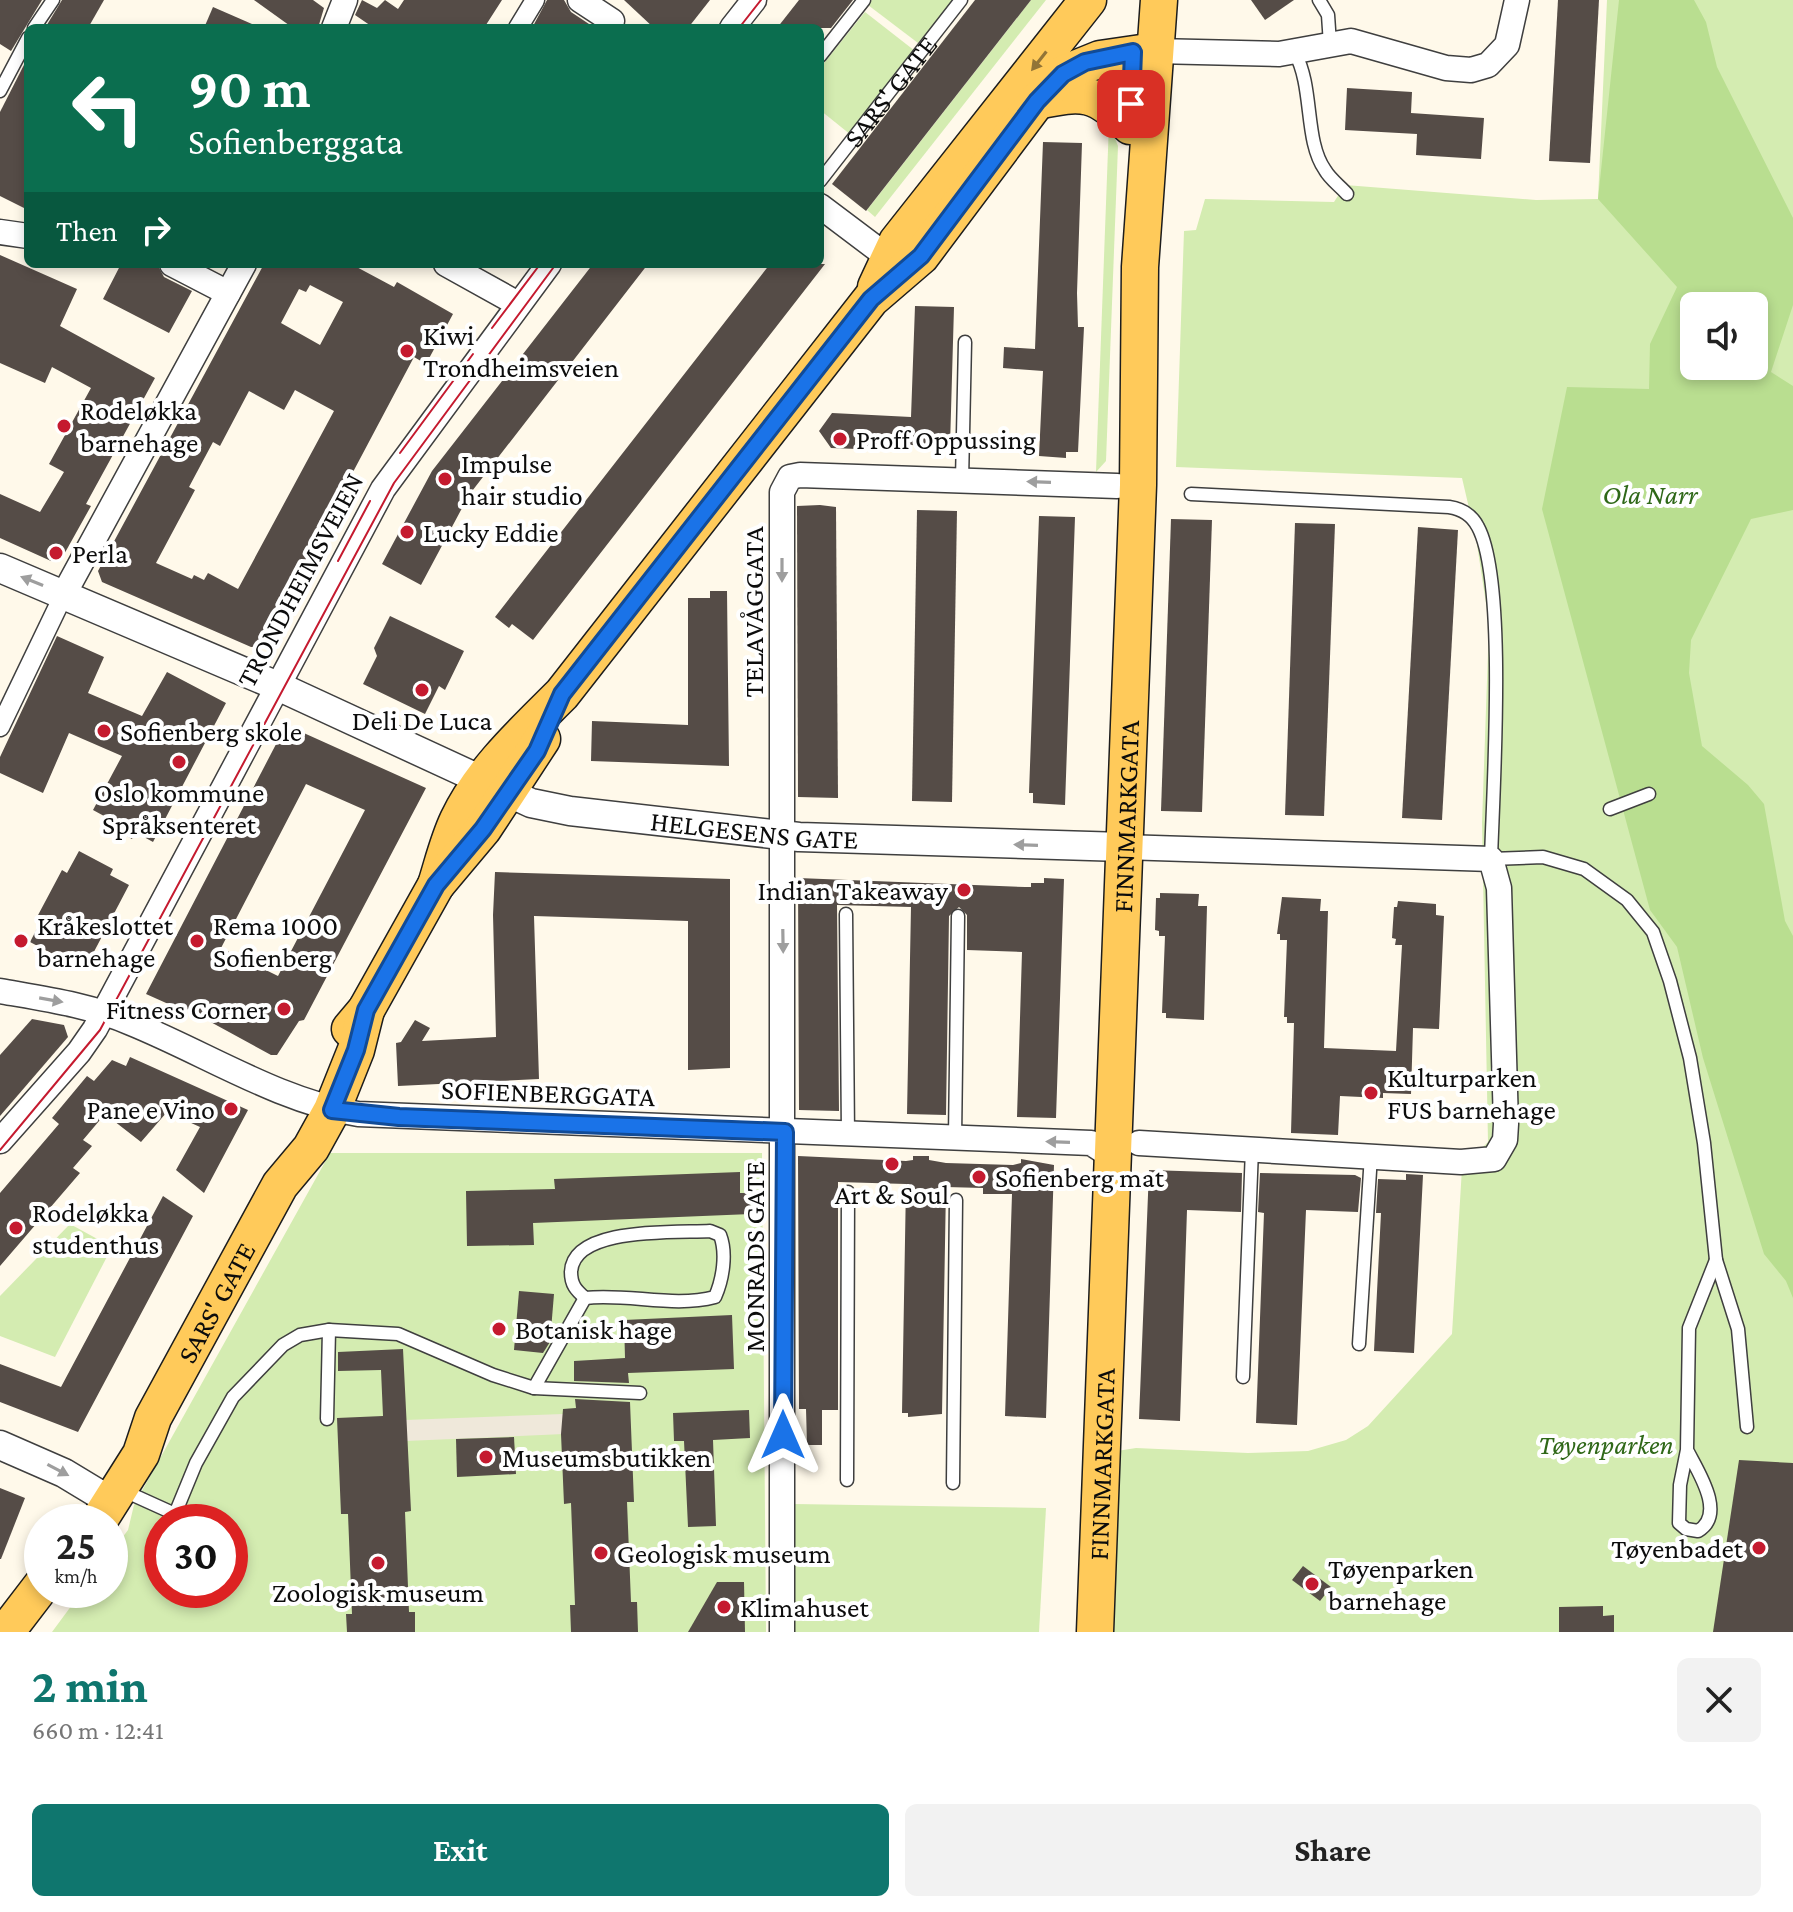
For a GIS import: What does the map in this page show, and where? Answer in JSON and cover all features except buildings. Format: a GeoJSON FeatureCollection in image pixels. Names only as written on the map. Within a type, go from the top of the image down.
{"type":"FeatureCollection","features":[{"type":"Feature","properties":{"kind":"main road","name":"SARS' GATE"},"geometry":{"type":"LineString","coordinates":[[106,1501],[124,1444],[153,1418],[280,1185],[292,1139],[321,1106],[356,1050],[366,1010],[436,885],[469,847],[494,789],[537,751],[562,694],[871,299],[1088,0]]}},
{"type":"Feature","properties":{"kind":"main road","name":"FINNMARKGATA"},"geometry":{"type":"LineString","coordinates":[[1113,847],[1140,422],[1138,325],[1144,52],[1135,0]]}},
{"type":"Feature","properties":{"kind":"main road","name":"FINNMARKGATA"},"geometry":{"type":"LineString","coordinates":[[1095,1632],[1114,1147],[1117,486],[1130,126],[1144,52],[1159,0]]}},
{"type":"Feature","properties":{"kind":"main road","name":"SARS' GATE"},"geometry":{"type":"LineString","coordinates":[[896,264],[929,246],[1037,101],[1072,68],[1144,52]]}},
{"type":"Feature","properties":{"kind":"main road"},"geometry":{"type":"LineString","coordinates":[[1037,101],[1075,94],[1096,97],[1130,126]]}},
{"type":"Feature","properties":{"kind":"main road","name":"FINNMARKGATA"},"geometry":{"type":"LineString","coordinates":[[1080,1632],[1079,1503],[1114,1147]]}},
{"type":"Feature","properties":{"kind":"main road"},"geometry":{"type":"LineString","coordinates":[[6,1632],[24,1608]]}},
{"type":"Feature","properties":{"kind":"street"},"geometry":{"type":"LineString","coordinates":[[336,24],[345,0]]}},
{"type":"Feature","properties":{"kind":"street"},"geometry":{"type":"LineString","coordinates":[[520,24],[535,0]]}},
{"type":"Feature","properties":{"kind":"street"},"geometry":{"type":"LineString","coordinates":[[580,0],[612,21]]}},
{"type":"Feature","properties":{"kind":"street"},"geometry":{"type":"LineString","coordinates":[[735,24],[754,0]]}},
{"type":"Feature","properties":{"kind":"street"},"geometry":{"type":"LineString","coordinates":[[1144,52],[1295,53],[1351,41],[1446,68],[1471,70],[1488,65],[1507,45],[1517,0]]}},
{"type":"Feature","properties":{"kind":"street"},"geometry":{"type":"LineString","coordinates":[[824,209],[896,264]]}},
{"type":"Feature","properties":{"kind":"street"},"geometry":{"type":"LineString","coordinates":[[0,232],[24,235]]}},
{"type":"Feature","properties":{"kind":"street"},"geometry":{"type":"LineString","coordinates":[[180,268],[228,293]]}},
{"type":"Feature","properties":{"kind":"street"},"geometry":{"type":"LineString","coordinates":[[0,727],[64,594],[242,268]]}},
{"type":"Feature","properties":{"kind":"street"},"geometry":{"type":"LineString","coordinates":[[453,268],[518,304]]}},
{"type":"Feature","properties":{"kind":"street","name":"TRONDHEIMSVEIEN"},"geometry":{"type":"LineString","coordinates":[[0,1141],[79,1052],[388,481],[546,268]]}},
{"type":"Feature","properties":{"kind":"street","name":"TELAVÅGGATA"},"geometry":{"type":"LineString","coordinates":[[782,835],[782,492],[790,477],[1117,486]]}},
{"type":"Feature","properties":{"kind":"street","name":"HELGESENS GATE"},"geometry":{"type":"LineString","coordinates":[[0,568],[277,686],[494,789],[570,811],[782,835],[1491,859]]}},
{"type":"Feature","properties":{"kind":"street","name":"MONRADS GATE"},"geometry":{"type":"LineString","coordinates":[[782,835],[785,1132],[782,1632]]}},
{"type":"Feature","properties":{"kind":"street","name":"SOFIENBERGGATA"},"geometry":{"type":"LineString","coordinates":[[0,991],[102,1012],[321,1106],[399,1117],[1114,1147],[1252,1149],[1461,1162],[1494,1159],[1505,1140],[1499,888],[1491,859]]}},
{"type":"Feature","properties":{"kind":"street"},"geometry":{"type":"LineString","coordinates":[[0,1445],[56,1468],[106,1501]]}},
{"type":"Feature","properties":{"kind":"lane"},"geometry":{"type":"LineString","coordinates":[[37,24],[53,0]]}},
{"type":"Feature","properties":{"kind":"lane"},"geometry":{"type":"LineString","coordinates":[[824,51],[864,0]]}},
{"type":"Feature","properties":{"kind":"lane","name":"SARS' GATE"},"geometry":{"type":"LineString","coordinates":[[824,176],[961,0]]}},
{"type":"Feature","properties":{"kind":"lane"},"geometry":{"type":"LineString","coordinates":[[1319,0],[1328,15],[1330,44]]}},
{"type":"Feature","properties":{"kind":"lane"},"geometry":{"type":"LineString","coordinates":[[0,91],[24,46]]}},
{"type":"Feature","properties":{"kind":"lane"},"geometry":{"type":"LineString","coordinates":[[1295,53],[1304,70],[1310,122],[1323,169],[1347,194]]}},
{"type":"Feature","properties":{"kind":"lane"},"geometry":{"type":"LineString","coordinates":[[962,480],[965,342]]}},
{"type":"Feature","properties":{"kind":"lane"},"geometry":{"type":"LineString","coordinates":[[1191,494],[1449,507],[1460,509],[1474,520],[1486,549],[1492,595],[1491,859],[1543,857],[1584,869],[1613,888],[1642,915],[1662,952],[1699,1074],[1716,1260],[1738,1329],[1747,1427]]}},
{"type":"Feature","properties":{"kind":"lane"},"geometry":{"type":"LineString","coordinates":[[1610,809],[1649,794]]}},
{"type":"Feature","properties":{"kind":"lane"},"geometry":{"type":"LineString","coordinates":[[846,914],[848,1135]]}},
{"type":"Feature","properties":{"kind":"lane"},"geometry":{"type":"LineString","coordinates":[[955,1138],[958,916]]}},
{"type":"Feature","properties":{"kind":"lane"},"geometry":{"type":"LineString","coordinates":[[1662,952],[1677,946]]}},
{"type":"Feature","properties":{"kind":"lane"},"geometry":{"type":"LineString","coordinates":[[1243,1377],[1252,1149]]}},
{"type":"Feature","properties":{"kind":"lane"},"geometry":{"type":"LineString","coordinates":[[1359,1344],[1371,1155]]}},
{"type":"Feature","properties":{"kind":"lane"},"geometry":{"type":"LineString","coordinates":[[847,1480],[848,1192]]}},
{"type":"Feature","properties":{"kind":"lane"},"geometry":{"type":"LineString","coordinates":[[953,1483],[956,1200]]}},
{"type":"Feature","properties":{"kind":"lane"},"geometry":{"type":"LineString","coordinates":[[710,1231],[720,1235],[724,1245],[721,1284],[715,1297],[698,1301],[614,1295],[585,1298],[571,1280],[572,1263],[581,1249],[599,1239],[710,1231]]}},
{"type":"Feature","properties":{"kind":"lane"},"geometry":{"type":"LineString","coordinates":[[1687,1450],[1710,1497],[1708,1518],[1698,1531],[1686,1529],[1679,1523],[1680,1485],[1687,1450],[1689,1328],[1716,1260]]}},
{"type":"Feature","properties":{"kind":"lane"},"geometry":{"type":"LineString","coordinates":[[534,1388],[585,1298]]}},
{"type":"Feature","properties":{"kind":"lane"},"geometry":{"type":"LineString","coordinates":[[327,1419],[329,1330]]}},
{"type":"Feature","properties":{"kind":"lane"},"geometry":{"type":"LineString","coordinates":[[106,1501],[175,1514],[196,1463],[233,1397],[283,1345],[300,1335],[329,1330],[398,1334],[493,1375],[534,1388],[640,1393]]}},
{"type":"Feature","properties":{"kind":"green space"},"geometry":{"type":"Polygon","coordinates":[[[872,0],[954,0],[918,43],[868,5],[872,0]]]}},
{"type":"Feature","properties":{"kind":"green space"},"geometry":{"type":"Polygon","coordinates":[[[1031,0],[1046,0],[875,217],[867,210],[1031,0]]]}},
{"type":"Feature","properties":{"kind":"green space","name":"Tøyenparken"},"geometry":{"type":"Polygon","coordinates":[[[1607,0],[1793,0],[1793,1632],[1106,1632],[1111,1452],[1136,1448],[1248,1453],[1308,1451],[1346,1440],[1368,1426],[1452,1334],[1462,1168],[1488,1142],[1482,823],[1489,623],[1476,538],[1462,478],[1176,467],[1184,231],[1196,230],[1205,199],[1334,202],[1345,185],[1536,200],[1598,199],[1607,0]]]}},
{"type":"Feature","properties":{"kind":"green space","name":"Ola Narr"},"geometry":{"type":"Polygon","coordinates":[[[1619,0],[1694,0],[1706,22],[1717,67],[1793,218],[1793,305],[1771,372],[1793,386],[1793,510],[1751,519],[1691,640],[1689,673],[1702,746],[1748,785],[1764,804],[1785,921],[1793,936],[1793,1298],[1786,1281],[1764,1254],[1703,1058],[1677,947],[1650,910],[1542,509],[1567,387],[1649,389],[1650,344],[1677,287],[1598,199],[1619,0]]]}},
{"type":"Feature","properties":{"kind":"green space"},"geometry":{"type":"Polygon","coordinates":[[[865,12],[915,51],[851,135],[824,113],[824,63],[865,12]]]}},
{"type":"Feature","properties":{"kind":"green space"},"geometry":{"type":"Polygon","coordinates":[[[1109,123],[1118,146],[1106,461],[1096,472],[1109,123]]]}},
{"type":"Feature","properties":{"kind":"green space","name":"Botanisk hage"},"geometry":{"type":"Polygon","coordinates":[[[330,1153],[762,1153],[766,1632],[52,1632],[70,1608],[128,1608],[128,1530],[134,1505],[330,1153]]]}},
{"type":"Feature","properties":{"kind":"green space"},"geometry":{"type":"Polygon","coordinates":[[[70,1224],[112,1247],[55,1357],[0,1336],[0,1296],[70,1224]]]}},
{"type":"Feature","properties":{"kind":"green space"},"geometry":{"type":"Polygon","coordinates":[[[794,1504],[1046,1508],[1039,1632],[793,1632],[794,1504]]]}},
{"type":"Feature","properties":{"kind":"shaded area"},"geometry":{"type":"Polygon","coordinates":[[[563,1414],[564,1434],[406,1441],[405,1420],[563,1414]]]}},
{"type":"Feature","properties":{"kind":"tram line"},"geometry":{"type":"LineString","coordinates":[[742,24],[761,0]]}},
{"type":"Feature","properties":{"kind":"tram line"},"geometry":{"type":"LineString","coordinates":[[492,328],[537,268]]}},
{"type":"Feature","properties":{"kind":"tram line"},"geometry":{"type":"LineString","coordinates":[[0,1150],[100,1030],[394,483],[553,268]]}},
{"type":"Feature","properties":{"kind":"tram line"},"geometry":{"type":"LineString","coordinates":[[400,453],[473,354]]}},
{"type":"Feature","properties":{"kind":"tram line"},"geometry":{"type":"LineString","coordinates":[[338,561],[370,501]]}},
{"type":"Feature","properties":{"kind":"place","name":"Kiwi Trondheimsveien"},"geometry":{"type":"Point","coordinates":[407,351]}},
{"type":"Feature","properties":{"kind":"place","name":"Rodeløkka barnehage"},"geometry":{"type":"Point","coordinates":[64,426]}},
{"type":"Feature","properties":{"kind":"place","name":"Proff Oppussing"},"geometry":{"type":"Point","coordinates":[840,439]}},
{"type":"Feature","properties":{"kind":"place","name":"Impulse hair studio"},"geometry":{"type":"Point","coordinates":[445,479]}},
{"type":"Feature","properties":{"kind":"place","name":"Lucky Eddie"},"geometry":{"type":"Point","coordinates":[407,532]}},
{"type":"Feature","properties":{"kind":"place","name":"Perla"},"geometry":{"type":"Point","coordinates":[56,553]}},
{"type":"Feature","properties":{"kind":"place","name":"Deli De Luca"},"geometry":{"type":"Point","coordinates":[422,690]}},
{"type":"Feature","properties":{"kind":"place","name":"Sofienberg skole"},"geometry":{"type":"Point","coordinates":[104,731]}},
{"type":"Feature","properties":{"kind":"place","name":"Oslo kommune Språksenteret"},"geometry":{"type":"Point","coordinates":[179,762]}},
{"type":"Feature","properties":{"kind":"place","name":"Indian Takeaway"},"geometry":{"type":"Point","coordinates":[964,890]}},
{"type":"Feature","properties":{"kind":"place","name":"Kråkeslottet barnehage"},"geometry":{"type":"Point","coordinates":[21,941]}},
{"type":"Feature","properties":{"kind":"place","name":"Rema 1000 Sofienberg"},"geometry":{"type":"Point","coordinates":[197,941]}},
{"type":"Feature","properties":{"kind":"place","name":"Fitness Corner"},"geometry":{"type":"Point","coordinates":[284,1009]}},
{"type":"Feature","properties":{"kind":"place","name":"Kulturparken FUS barnehage"},"geometry":{"type":"Point","coordinates":[1371,1093]}},
{"type":"Feature","properties":{"kind":"place","name":"Pane e Vino"},"geometry":{"type":"Point","coordinates":[231,1109]}},
{"type":"Feature","properties":{"kind":"place","name":"Art & Soul"},"geometry":{"type":"Point","coordinates":[892,1164]}},
{"type":"Feature","properties":{"kind":"place","name":"Sofienberg mat"},"geometry":{"type":"Point","coordinates":[979,1177]}},
{"type":"Feature","properties":{"kind":"place","name":"Rodeløkka studenthus"},"geometry":{"type":"Point","coordinates":[16,1228]}},
{"type":"Feature","properties":{"kind":"place","name":"Botanisk hage"},"geometry":{"type":"Point","coordinates":[499,1329]}},
{"type":"Feature","properties":{"kind":"place","name":"Museumsbutikken"},"geometry":{"type":"Point","coordinates":[486,1457]}},
{"type":"Feature","properties":{"kind":"place","name":"Tøyenbadet"},"geometry":{"type":"Point","coordinates":[1759,1548]}},
{"type":"Feature","properties":{"kind":"place","name":"Geologisk museum"},"geometry":{"type":"Point","coordinates":[601,1553]}},
{"type":"Feature","properties":{"kind":"place","name":"Zoologisk museum"},"geometry":{"type":"Point","coordinates":[378,1563]}},
{"type":"Feature","properties":{"kind":"place","name":"Tøyenparken barnehage"},"geometry":{"type":"Point","coordinates":[1312,1584]}},
{"type":"Feature","properties":{"kind":"place","name":"Klimahuset"},"geometry":{"type":"Point","coordinates":[724,1607]}},
{"type":"Feature","properties":{"kind":"route"},"geometry":{"type":"LineString","coordinates":[[783,1435],[785,1132],[375,1116],[332,1110],[356,1050],[366,1010],[436,885],[483,829],[537,751],[562,694],[871,299],[921,256],[1037,101],[1063,74],[1085,62],[1133,52],[1131,104]]}}]}
